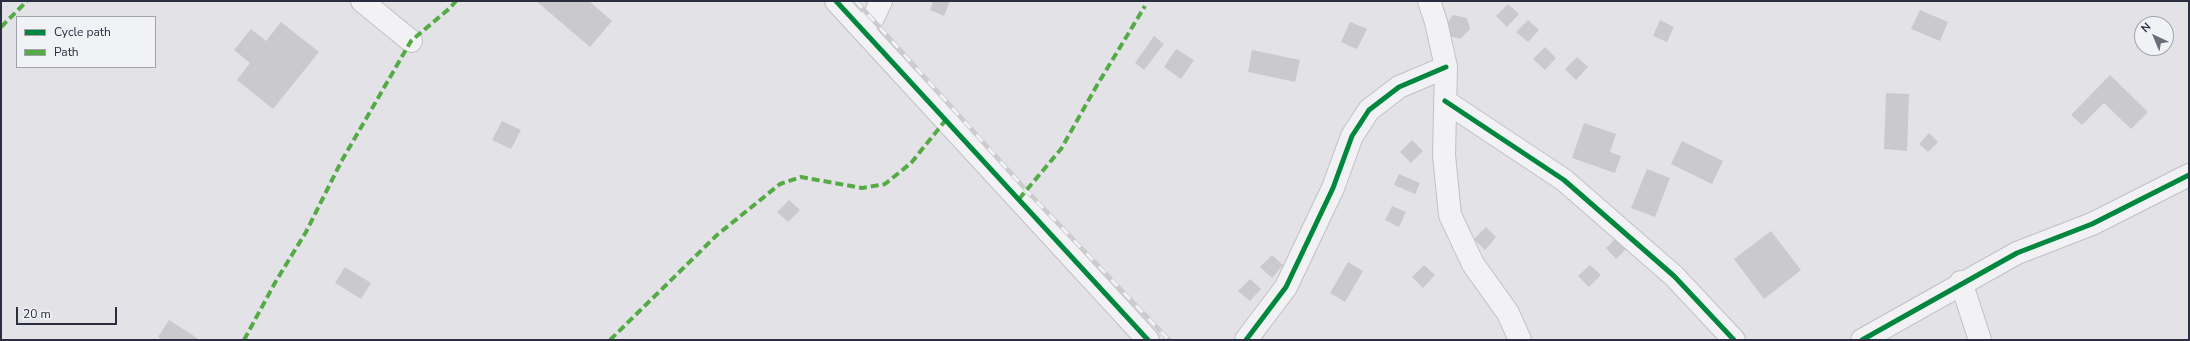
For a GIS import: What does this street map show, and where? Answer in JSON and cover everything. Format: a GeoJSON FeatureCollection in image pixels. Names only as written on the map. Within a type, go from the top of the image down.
{"type":"FeatureCollection","features":[{"type":"Feature","properties":{"kind":"street"},"geometry":{"type":"LineString","coordinates":[[362,1],[411,41]]}},
{"type":"Feature","properties":{"kind":"street"},"geometry":{"type":"LineString","coordinates":[[836,1],[1148,340]]}},
{"type":"Feature","properties":{"kind":"street"},"geometry":{"type":"LineString","coordinates":[[859,26],[873,18],[881,1]]}},
{"type":"Feature","properties":{"kind":"street"},"geometry":{"type":"LineString","coordinates":[[1428,1],[1436,22],[1446,67],[1444,155],[1450,216],[1473,264],[1508,313],[1520,340]]}},
{"type":"Feature","properties":{"kind":"street"},"geometry":{"type":"LineString","coordinates":[[1246,340],[1286,287],[1333,188],[1352,136],[1369,110],[1399,87],[1446,67]]}},
{"type":"Feature","properties":{"kind":"street"},"geometry":{"type":"LineString","coordinates":[[1446,101],[1564,180],[1674,276],[1734,340]]}},
{"type":"Feature","properties":{"kind":"street"},"geometry":{"type":"LineString","coordinates":[[1862,340],[1961,282],[2017,252],[2092,224],[2175,184],[2189,175]]}},
{"type":"Feature","properties":{"kind":"street"},"geometry":{"type":"LineString","coordinates":[[1961,282],[1980,340]]}},
{"type":"Feature","properties":{"kind":"building"},"geometry":{"type":"Polygon","coordinates":[[[536,1],[589,1],[612,21],[590,47],[536,1]]]}},
{"type":"Feature","properties":{"kind":"building"},"geometry":{"type":"Polygon","coordinates":[[[933,1],[950,1],[944,16],[930,10],[933,1]]]}},
{"type":"Feature","properties":{"kind":"building"},"geometry":{"type":"Polygon","coordinates":[[[1508,4],[1519,14],[1507,27],[1496,16],[1508,4]]]}},
{"type":"Feature","properties":{"kind":"building"},"geometry":{"type":"Polygon","coordinates":[[[1920,10],[1948,22],[1940,41],[1911,29],[1920,10]]]}},
{"type":"Feature","properties":{"kind":"building"},"geometry":{"type":"Polygon","coordinates":[[[1453,15],[1467,18],[1470,29],[1460,39],[1449,36],[1445,26],[1453,15]]]}},
{"type":"Feature","properties":{"kind":"building"},"geometry":{"type":"Polygon","coordinates":[[[1528,20],[1539,30],[1528,42],[1516,32],[1528,20]]]}},
{"type":"Feature","properties":{"kind":"building"},"geometry":{"type":"Polygon","coordinates":[[[1660,20],[1674,27],[1667,42],[1653,36],[1660,20]]]}},
{"type":"Feature","properties":{"kind":"building"},"geometry":{"type":"Polygon","coordinates":[[[281,22],[319,52],[273,109],[237,80],[250,63],[234,50],[251,29],[266,41],[281,22]]]}},
{"type":"Feature","properties":{"kind":"building"},"geometry":{"type":"Polygon","coordinates":[[[1350,22],[1367,29],[1357,49],[1341,42],[1350,22]]]}},
{"type":"Feature","properties":{"kind":"building"},"geometry":{"type":"Polygon","coordinates":[[[1154,36],[1164,44],[1144,70],[1135,63],[1154,36]]]}},
{"type":"Feature","properties":{"kind":"building"},"geometry":{"type":"Polygon","coordinates":[[[1545,47],[1556,58],[1545,70],[1533,59],[1545,47]]]}},
{"type":"Feature","properties":{"kind":"building"},"geometry":{"type":"Polygon","coordinates":[[[1176,49],[1194,60],[1181,79],[1164,67],[1176,49]]]}},
{"type":"Feature","properties":{"kind":"building"},"geometry":{"type":"Polygon","coordinates":[[[1252,50],[1300,60],[1295,82],[1248,72],[1252,50]]]}},
{"type":"Feature","properties":{"kind":"building"},"geometry":{"type":"Polygon","coordinates":[[[1577,57],[1588,67],[1576,80],[1565,69],[1577,57]]]}},
{"type":"Feature","properties":{"kind":"building"},"geometry":{"type":"Polygon","coordinates":[[[2110,75],[2148,112],[2131,129],[2104,103],[2082,125],[2071,115],[2110,75]]]}},
{"type":"Feature","properties":{"kind":"building"},"geometry":{"type":"Polygon","coordinates":[[[1886,93],[1909,94],[1907,151],[1884,149],[1886,93]]]}},
{"type":"Feature","properties":{"kind":"building"},"geometry":{"type":"Polygon","coordinates":[[[502,121],[521,130],[511,149],[492,140],[502,121]]]}},
{"type":"Feature","properties":{"kind":"building"},"geometry":{"type":"Polygon","coordinates":[[[1584,123],[1616,134],[1610,152],[1621,156],[1615,173],[1572,158],[1584,123]]]}},
{"type":"Feature","properties":{"kind":"building"},"geometry":{"type":"Polygon","coordinates":[[[1929,133],[1938,142],[1928,152],[1919,144],[1929,133]]]}},
{"type":"Feature","properties":{"kind":"building"},"geometry":{"type":"Polygon","coordinates":[[[1412,140],[1423,151],[1411,163],[1400,152],[1412,140]]]}},
{"type":"Feature","properties":{"kind":"building"},"geometry":{"type":"Polygon","coordinates":[[[1682,141],[1723,161],[1712,184],[1671,164],[1682,141]]]}},
{"type":"Feature","properties":{"kind":"building"},"geometry":{"type":"Polygon","coordinates":[[[1647,169],[1670,178],[1655,217],[1631,208],[1647,169]]]}},
{"type":"Feature","properties":{"kind":"building"},"geometry":{"type":"Polygon","coordinates":[[[1399,174],[1420,183],[1415,194],[1394,185],[1399,174]]]}},
{"type":"Feature","properties":{"kind":"building"},"geometry":{"type":"Polygon","coordinates":[[[789,200],[800,210],[788,222],[777,212],[789,200]]]}},
{"type":"Feature","properties":{"kind":"building"},"geometry":{"type":"Polygon","coordinates":[[[1392,206],[1406,212],[1399,227],[1385,220],[1392,206]]]}},
{"type":"Feature","properties":{"kind":"building"},"geometry":{"type":"Polygon","coordinates":[[[1486,227],[1496,237],[1485,250],[1474,239],[1486,227]]]}},
{"type":"Feature","properties":{"kind":"building"},"geometry":{"type":"Polygon","coordinates":[[[1771,231],[1801,270],[1764,299],[1734,259],[1771,231]]]}},
{"type":"Feature","properties":{"kind":"building"},"geometry":{"type":"Polygon","coordinates":[[[1618,236],[1628,247],[1616,259],[1606,248],[1618,236]]]}},
{"type":"Feature","properties":{"kind":"building"},"geometry":{"type":"Polygon","coordinates":[[[1272,255],[1283,265],[1272,278],[1260,267],[1272,255]]]}},
{"type":"Feature","properties":{"kind":"building"},"geometry":{"type":"Polygon","coordinates":[[[1348,262],[1363,271],[1345,302],[1330,293],[1348,262]]]}},
{"type":"Feature","properties":{"kind":"building"},"geometry":{"type":"Polygon","coordinates":[[[1424,265],[1435,275],[1423,288],[1412,277],[1424,265]]]}},
{"type":"Feature","properties":{"kind":"building"},"geometry":{"type":"Polygon","coordinates":[[[1590,265],[1601,275],[1589,287],[1578,276],[1590,265]]]}},
{"type":"Feature","properties":{"kind":"building"},"geometry":{"type":"Polygon","coordinates":[[[345,267],[371,283],[361,299],[335,283],[345,267]]]}},
{"type":"Feature","properties":{"kind":"building"},"geometry":{"type":"Polygon","coordinates":[[[1250,279],[1261,289],[1250,301],[1238,291],[1250,279]]]}},
{"type":"Feature","properties":{"kind":"building"},"geometry":{"type":"Polygon","coordinates":[[[169,320],[197,338],[196,340],[163,340],[158,337],[169,320]]]}},
{"type":"Feature","properties":{"kind":"railway"},"geometry":{"type":"LineString","coordinates":[[856,1],[1027,191],[1169,340]]}},
{"type":"Feature","properties":{"kind":"marked path"},"geometry":{"type":"LineString","coordinates":[[1,27],[27,1]]}},
{"type":"Feature","properties":{"kind":"marked path"},"geometry":{"type":"LineString","coordinates":[[244,340],[276,281],[306,232],[341,162],[411,41],[450,8],[456,1]]}},
{"type":"Feature","properties":{"kind":"marked path"},"geometry":{"type":"LineString","coordinates":[[1019,199],[1061,149],[1096,87],[1145,6]]}},
{"type":"Feature","properties":{"kind":"marked path"},"geometry":{"type":"LineString","coordinates":[[610,340],[717,235],[780,184],[801,177],[862,188],[885,184],[911,163],[945,121]]}},
{"type":"Feature","properties":{"kind":"cycle path"},"geometry":{"type":"LineString","coordinates":[[836,1],[1148,340]]}},
{"type":"Feature","properties":{"kind":"cycle path"},"geometry":{"type":"LineString","coordinates":[[1246,340],[1286,287],[1333,188],[1352,136],[1369,110],[1399,87],[1446,67]]}},
{"type":"Feature","properties":{"kind":"cycle path"},"geometry":{"type":"LineString","coordinates":[[1445,101],[1564,180],[1674,276],[1734,340]]}},
{"type":"Feature","properties":{"kind":"cycle path"},"geometry":{"type":"LineString","coordinates":[[1862,340],[2017,253],[2092,224],[2189,175]]}}]}
